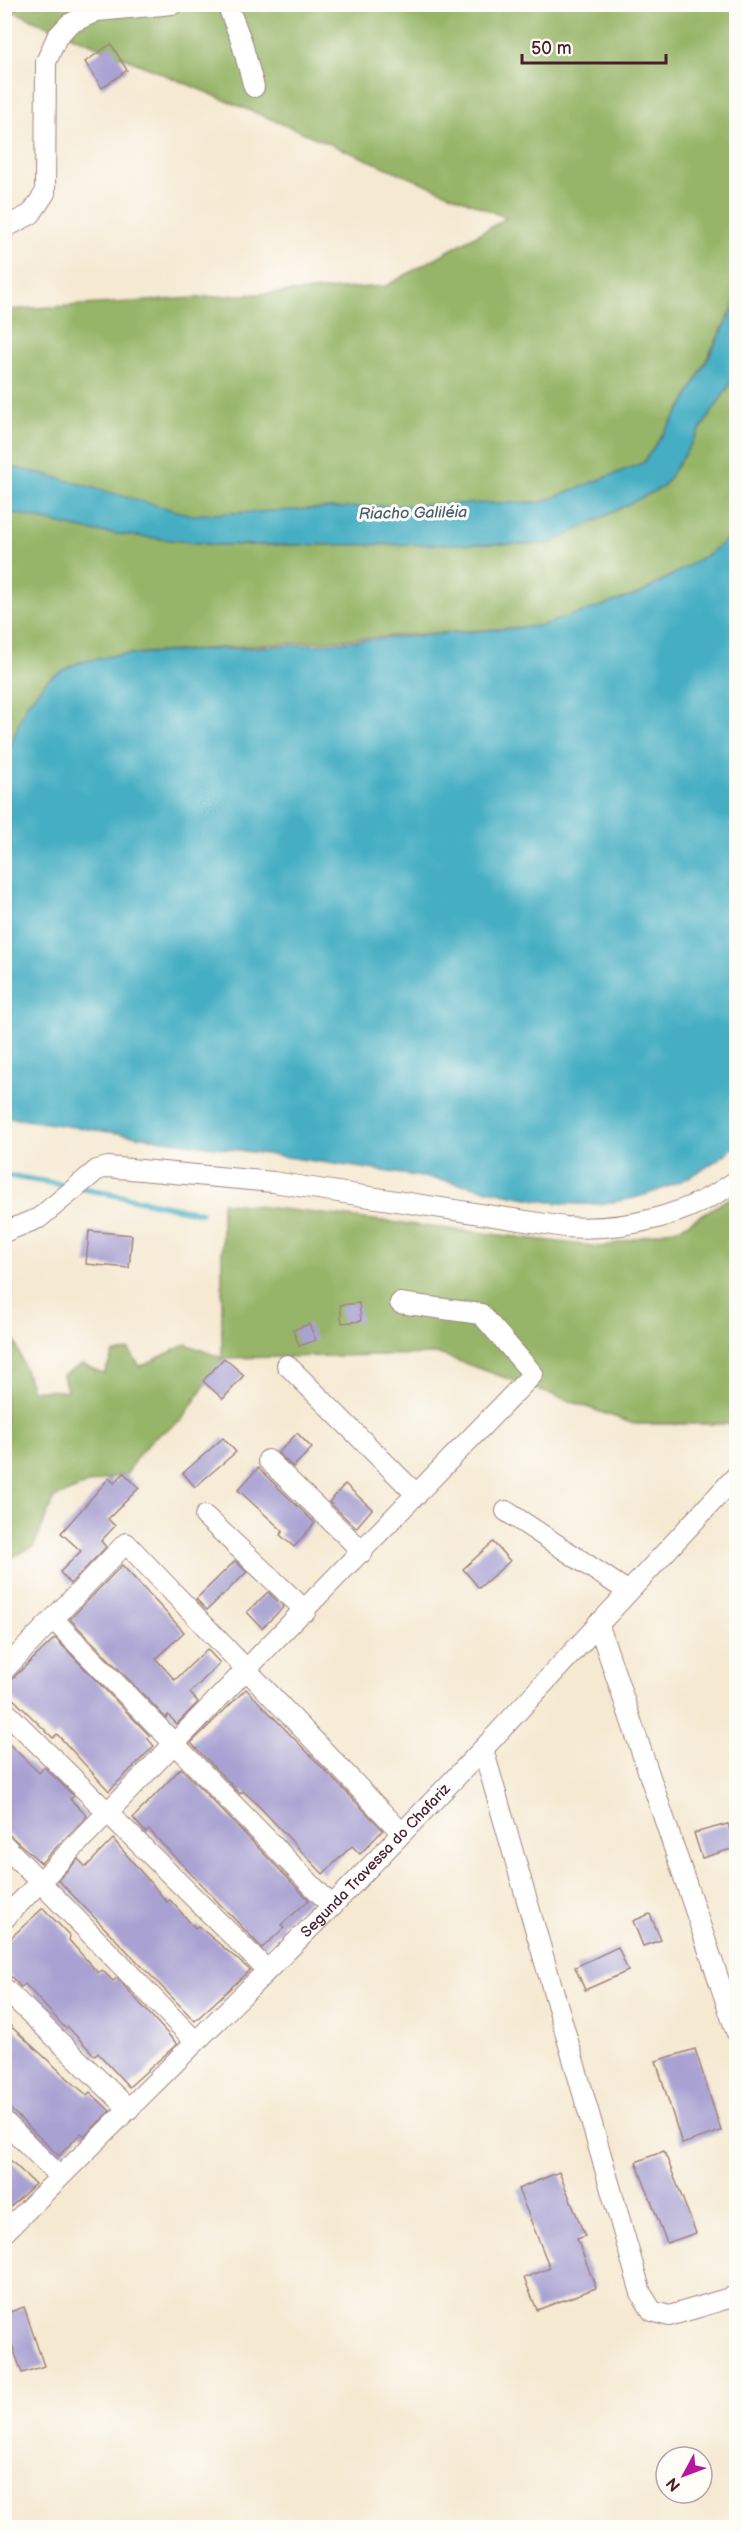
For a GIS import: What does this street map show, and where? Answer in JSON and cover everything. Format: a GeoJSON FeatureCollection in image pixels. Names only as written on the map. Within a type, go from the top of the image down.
{"type":"FeatureCollection","features":[{"type":"Feature","properties":{"kind":"street"},"geometry":{"type":"LineString","coordinates":[[4,228],[30,214],[45,193],[46,62],[57,37],[69,24],[97,11],[172,4]]}},
{"type":"Feature","properties":{"kind":"street"},"geometry":{"type":"LineString","coordinates":[[227,4],[241,40],[254,87]]}},
{"type":"Feature","properties":{"kind":"street"},"geometry":{"type":"LineString","coordinates":[[4,1232],[39,1218],[66,1198],[97,1170],[108,1167],[273,1182],[554,1226],[595,1229],[638,1222],[681,1211],[714,1197],[736,1181]]}},
{"type":"Feature","properties":{"kind":"street"},"geometry":{"type":"LineString","coordinates":[[4,1919],[306,1611],[533,1374],[481,1314],[400,1303]]}},
{"type":"Feature","properties":{"kind":"street"},"geometry":{"type":"LineString","coordinates":[[287,1365],[417,1495]]}},
{"type":"Feature","properties":{"kind":"street"},"geometry":{"type":"LineString","coordinates":[[268,1460],[363,1552]]}},
{"type":"Feature","properties":{"kind":"street","name":"Segunda Travessa do Chafariz"},"geometry":{"type":"LineString","coordinates":[[4,2233],[332,1906],[483,1749],[736,1476]]}},
{"type":"Feature","properties":{"kind":"street"},"geometry":{"type":"LineString","coordinates":[[506,1511],[627,1591]]}},
{"type":"Feature","properties":{"kind":"street"},"geometry":{"type":"LineString","coordinates":[[205,1516],[306,1611]]}},
{"type":"Feature","properties":{"kind":"street"},"geometry":{"type":"LineString","coordinates":[[4,1670],[55,1621],[126,1543],[401,1832]]}},
{"type":"Feature","properties":{"kind":"street"},"geometry":{"type":"LineString","coordinates":[[55,1621],[173,1745],[332,1906]]}},
{"type":"Feature","properties":{"kind":"street"},"geometry":{"type":"LineString","coordinates":[[598,1623],[736,2031]]}},
{"type":"Feature","properties":{"kind":"street"},"geometry":{"type":"LineString","coordinates":[[4,1710],[267,1970]]}},
{"type":"Feature","properties":{"kind":"street"},"geometry":{"type":"LineString","coordinates":[[483,1749],[641,2293],[652,2311],[669,2316],[736,2296]]}},
{"type":"Feature","properties":{"kind":"street"},"geometry":{"type":"LineString","coordinates":[[4,1845],[195,2041]]}},
{"type":"Feature","properties":{"kind":"street"},"geometry":{"type":"LineString","coordinates":[[4,1988],[129,2109]]}},
{"type":"Feature","properties":{"kind":"street"},"geometry":{"type":"LineString","coordinates":[[4,2121],[60,2177]]}},
{"type":"Feature","properties":{"kind":"green space"},"geometry":{"type":"Polygon","coordinates":[[[4,5],[736,5],[736,301],[684,404],[643,463],[542,502],[191,515],[5,471],[5,310],[386,286],[507,218],[5,8],[4,5]]]}},
{"type":"Feature","properties":{"kind":"green space"},"geometry":{"type":"Polygon","coordinates":[[[736,375],[736,532],[709,554],[641,593],[540,626],[116,655],[78,663],[5,760],[5,511],[91,531],[217,545],[549,544],[663,487],[736,375]]]}},
{"type":"Feature","properties":{"kind":"green space"},"geometry":{"type":"Polygon","coordinates":[[[736,1194],[736,1424],[634,1424],[439,1354],[223,1358],[181,1421],[153,1438],[136,1458],[127,1474],[90,1483],[54,1498],[34,1546],[5,1561],[5,1323],[8,1321],[32,1390],[67,1391],[63,1375],[83,1364],[104,1374],[113,1354],[129,1350],[140,1367],[186,1344],[222,1358],[222,1202],[601,1247],[682,1227],[736,1194]]]}},
{"type":"Feature","properties":{"kind":"water","name":"Riacho Galiléia"},"geometry":{"type":"Polygon","coordinates":[[[736,305],[736,375],[663,487],[549,544],[217,545],[91,531],[5,511],[5,466],[44,474],[191,515],[375,506],[542,502],[643,463],[684,404],[736,305]]]}},
{"type":"Feature","properties":{"kind":"water"},"geometry":{"type":"Polygon","coordinates":[[[736,532],[736,1146],[709,1166],[663,1189],[614,1202],[570,1204],[524,1198],[435,1179],[5,1117],[5,760],[26,705],[48,679],[77,663],[116,655],[316,644],[540,626],[641,593],[709,554],[736,532]]]}},
{"type":"Feature","properties":{"kind":"building"},"geometry":{"type":"Polygon","coordinates":[[[111,44],[127,70],[102,88],[85,62],[111,44]]]}},
{"type":"Feature","properties":{"kind":"building"},"geometry":{"type":"Polygon","coordinates":[[[89,1231],[132,1235],[129,1268],[86,1264],[89,1231]]]}},
{"type":"Feature","properties":{"kind":"building"},"geometry":{"type":"Polygon","coordinates":[[[359,1303],[361,1321],[342,1323],[340,1305],[359,1303]]]}},
{"type":"Feature","properties":{"kind":"building"},"geometry":{"type":"Polygon","coordinates":[[[309,1324],[316,1340],[299,1346],[293,1330],[309,1324]]]}},
{"type":"Feature","properties":{"kind":"building"},"geometry":{"type":"Polygon","coordinates":[[[224,1358],[244,1375],[223,1399],[203,1381],[224,1358]]]}},
{"type":"Feature","properties":{"kind":"building"},"geometry":{"type":"Polygon","coordinates":[[[297,1433],[312,1448],[293,1467],[278,1453],[297,1433]]]}},
{"type":"Feature","properties":{"kind":"building"},"geometry":{"type":"Polygon","coordinates":[[[223,1438],[236,1452],[195,1487],[183,1473],[223,1438]]]}},
{"type":"Feature","properties":{"kind":"building"},"geometry":{"type":"Polygon","coordinates":[[[258,1468],[315,1523],[294,1547],[280,1535],[283,1531],[238,1490],[258,1468]]]}},
{"type":"Feature","properties":{"kind":"building"},"geometry":{"type":"Polygon","coordinates":[[[124,1473],[139,1488],[108,1519],[115,1526],[101,1541],[106,1547],[70,1584],[60,1572],[81,1551],[61,1533],[109,1478],[114,1483],[124,1473]]]}},
{"type":"Feature","properties":{"kind":"building"},"geometry":{"type":"Polygon","coordinates":[[[345,1484],[372,1509],[356,1528],[329,1502],[345,1484]]]}},
{"type":"Feature","properties":{"kind":"building"},"geometry":{"type":"Polygon","coordinates":[[[493,1542],[510,1561],[479,1588],[463,1569],[493,1542]]]}},
{"type":"Feature","properties":{"kind":"building"},"geometry":{"type":"Polygon","coordinates":[[[235,1561],[247,1572],[207,1610],[196,1599],[235,1561]]]}},
{"type":"Feature","properties":{"kind":"building"},"geometry":{"type":"Polygon","coordinates":[[[122,1565],[184,1632],[156,1659],[175,1680],[207,1649],[220,1663],[190,1693],[198,1702],[177,1724],[168,1715],[166,1718],[70,1619],[122,1565]]]}},
{"type":"Feature","properties":{"kind":"building"},"geometry":{"type":"Polygon","coordinates":[[[268,1592],[284,1607],[262,1628],[247,1612],[268,1592]]]}},
{"type":"Feature","properties":{"kind":"building"},"geometry":{"type":"Polygon","coordinates":[[[55,1638],[150,1736],[147,1738],[154,1746],[109,1791],[57,1734],[53,1738],[4,1690],[12,1679],[55,1638]]]}},
{"type":"Feature","properties":{"kind":"building"},"geometry":{"type":"Polygon","coordinates":[[[246,1689],[383,1830],[360,1854],[352,1846],[323,1874],[253,1800],[243,1791],[240,1794],[191,1743],[246,1689]]]}},
{"type":"Feature","properties":{"kind":"building"},"geometry":{"type":"Polygon","coordinates":[[[4,1739],[39,1773],[44,1767],[74,1796],[70,1799],[87,1816],[41,1863],[4,1830],[4,1739]]]}},
{"type":"Feature","properties":{"kind":"building"},"geometry":{"type":"Polygon","coordinates":[[[181,1768],[309,1900],[281,1925],[284,1928],[262,1948],[149,1830],[146,1833],[133,1818],[181,1768]]]}},
{"type":"Feature","properties":{"kind":"building"},"geometry":{"type":"Polygon","coordinates":[[[728,1824],[735,1848],[702,1858],[694,1833],[728,1824]]]}},
{"type":"Feature","properties":{"kind":"building"},"geometry":{"type":"Polygon","coordinates":[[[113,1839],[167,1902],[170,1900],[195,1928],[198,1926],[250,1970],[195,2021],[58,1880],[78,1859],[86,1867],[113,1839]]]}},
{"type":"Feature","properties":{"kind":"building"},"geometry":{"type":"Polygon","coordinates":[[[43,1908],[70,1936],[69,1940],[98,1973],[102,1970],[113,1981],[117,1978],[177,2044],[129,2087],[98,2053],[95,2056],[68,2027],[66,2029],[25,1984],[21,1987],[4,1969],[4,1944],[43,1908]]]}},
{"type":"Feature","properties":{"kind":"building"},"geometry":{"type":"Polygon","coordinates":[[[650,1914],[661,1940],[643,1946],[633,1921],[650,1914]]]}},
{"type":"Feature","properties":{"kind":"building"},"geometry":{"type":"Polygon","coordinates":[[[618,1947],[628,1971],[585,1990],[575,1967],[618,1947]]]}},
{"type":"Feature","properties":{"kind":"building"},"geometry":{"type":"Polygon","coordinates":[[[4,2020],[74,2084],[87,2095],[90,2092],[110,2111],[85,2136],[81,2133],[59,2156],[4,2103],[4,2020]]]}},
{"type":"Feature","properties":{"kind":"building"},"geometry":{"type":"Polygon","coordinates":[[[695,2049],[721,2131],[682,2144],[656,2061],[695,2049]]]}},
{"type":"Feature","properties":{"kind":"building"},"geometry":{"type":"Polygon","coordinates":[[[664,2151],[696,2233],[667,2243],[636,2162],[664,2151]]]}},
{"type":"Feature","properties":{"kind":"building"},"geometry":{"type":"Polygon","coordinates":[[[4,2154],[35,2184],[4,2213],[4,2154]]]}},
{"type":"Feature","properties":{"kind":"building"},"geometry":{"type":"Polygon","coordinates":[[[559,2172],[585,2236],[577,2239],[596,2288],[537,2310],[524,2278],[550,2268],[518,2189],[559,2172]]]}},
{"type":"Feature","properties":{"kind":"building"},"geometry":{"type":"Polygon","coordinates":[[[24,2307],[44,2366],[22,2373],[4,2322],[4,2314],[24,2307]]]}},
{"type":"Feature","properties":{"kind":"waterway"},"geometry":{"type":"LineString","coordinates":[[4,1175],[71,1186]]}},
{"type":"Feature","properties":{"kind":"waterway"},"geometry":{"type":"LineString","coordinates":[[81,1188],[201,1213]]}}]}
